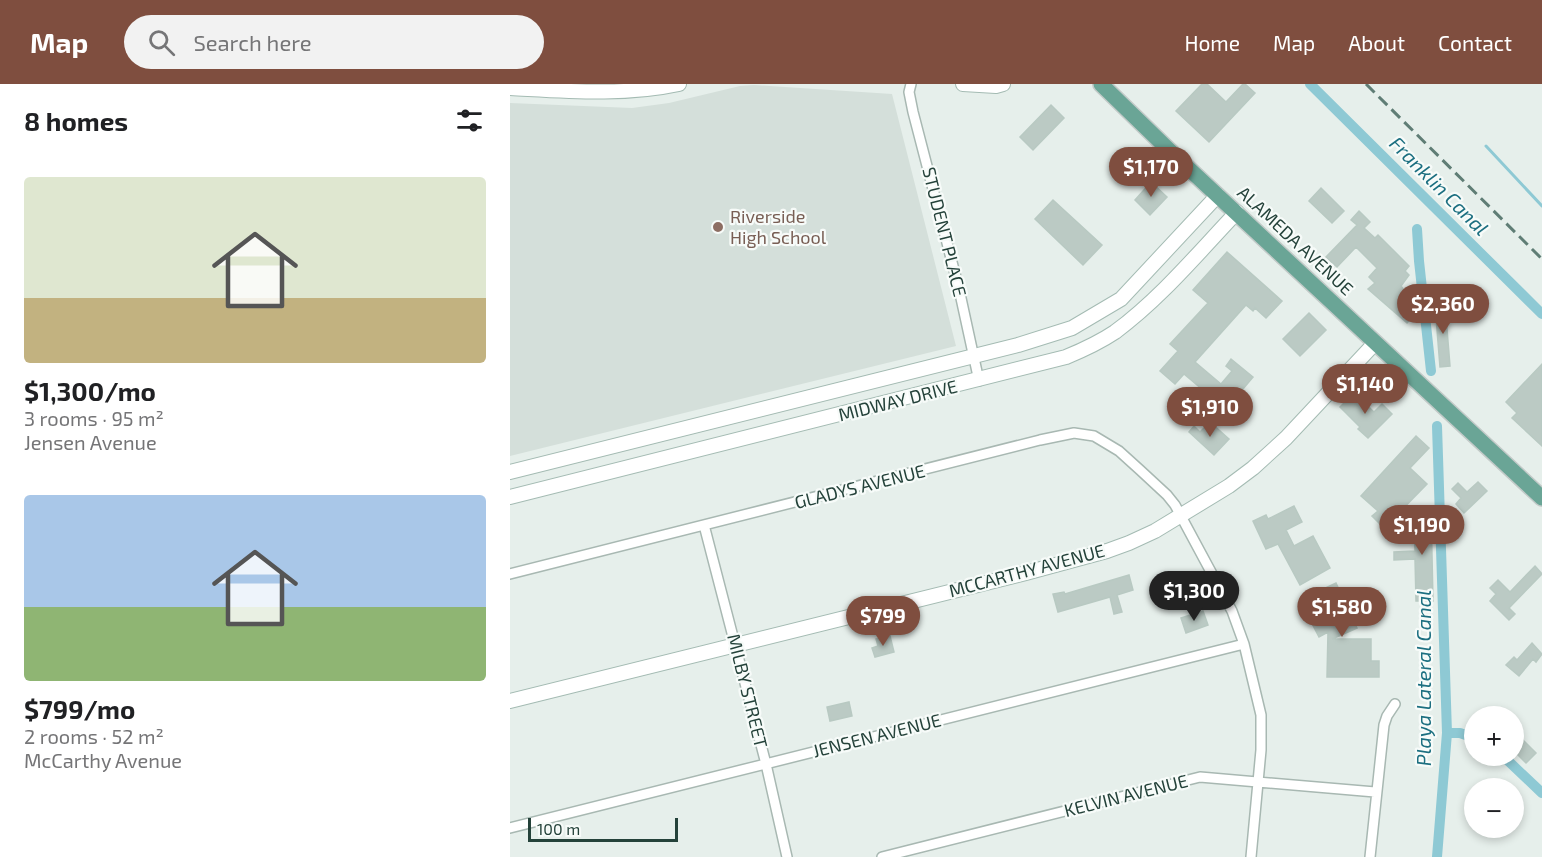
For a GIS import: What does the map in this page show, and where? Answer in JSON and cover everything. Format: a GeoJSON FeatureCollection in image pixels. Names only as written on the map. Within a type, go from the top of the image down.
{"type":"FeatureCollection","features":[{"type":"Feature","properties":{"kind":"main road"},"geometry":{"type":"LineString","coordinates":[[510,88],[630,92],[680,84]]}},
{"type":"Feature","properties":{"kind":"main road"},"geometry":{"type":"LineString","coordinates":[[963,84],[996,86],[1003,84]]}},
{"type":"Feature","properties":{"kind":"main road","name":"ALAMEDA AVENUE"},"geometry":{"type":"LineString","coordinates":[[1101,84],[1542,498]]}},
{"type":"Feature","properties":{"kind":"main road","name":"MIDWAY DRIVE"},"geometry":{"type":"LineString","coordinates":[[510,472],[1041,339],[1072,328],[1121,299],[1218,195]]}},
{"type":"Feature","properties":{"kind":"main road","name":"MIDWAY DRIVE"},"geometry":{"type":"LineString","coordinates":[[510,497],[979,381],[1066,357],[1114,333],[1164,289],[1237,212]]}},
{"type":"Feature","properties":{"kind":"main road","name":"MCCARTHY AVENUE"},"geometry":{"type":"LineString","coordinates":[[510,701],[1107,551],[1155,531],[1229,486],[1253,468],[1287,438],[1375,343]]}},
{"type":"Feature","properties":{"kind":"street","name":"STUDENT PLACE"},"geometry":{"type":"LineString","coordinates":[[910,84],[909,92],[913,112],[959,289],[979,381]]}},
{"type":"Feature","properties":{"kind":"street","name":"GLADYS AVENUE"},"geometry":{"type":"LineString","coordinates":[[510,574],[1074,433],[1094,436],[1119,451],[1167,495],[1181,515],[1232,611],[1244,645],[1261,715],[1262,743],[1251,857]]}},
{"type":"Feature","properties":{"kind":"street","name":"MILBY STREET"},"geometry":{"type":"LineString","coordinates":[[705,525],[766,764],[787,857]]}},
{"type":"Feature","properties":{"kind":"street","name":"JENSEN AVENUE"},"geometry":{"type":"LineString","coordinates":[[510,828],[1244,645]]}},
{"type":"Feature","properties":{"kind":"street"},"geometry":{"type":"LineString","coordinates":[[1370,857],[1375,792],[1384,725],[1395,704]]}},
{"type":"Feature","properties":{"kind":"street","name":"KELVIN AVENUE"},"geometry":{"type":"LineString","coordinates":[[882,857],[1191,779],[1216,778],[1375,792]]}},
{"type":"Feature","properties":{"kind":"shaded area","name":"Riverside High School"},"geometry":{"type":"Polygon","coordinates":[[[740,86],[892,94],[956,346],[510,456],[510,103],[632,108],[669,103],[740,86]]]}},
{"type":"Feature","properties":{"kind":"building"},"geometry":{"type":"Polygon","coordinates":[[[1202,84],[1207,84],[1226,102],[1243,84],[1255,93],[1209,142],[1176,111],[1202,84]]]}},
{"type":"Feature","properties":{"kind":"building"},"geometry":{"type":"Polygon","coordinates":[[[1051,105],[1064,118],[1033,150],[1020,137],[1051,105]]]}},
{"type":"Feature","properties":{"kind":"building"},"geometry":{"type":"Polygon","coordinates":[[[1151,182],[1167,197],[1150,215],[1135,200],[1151,182]]]}},
{"type":"Feature","properties":{"kind":"building"},"geometry":{"type":"Polygon","coordinates":[[[1321,188],[1344,211],[1332,223],[1309,201],[1321,188]]]}},
{"type":"Feature","properties":{"kind":"building"},"geometry":{"type":"Polygon","coordinates":[[[1053,200],[1102,245],[1083,265],[1035,219],[1053,200]]]}},
{"type":"Feature","properties":{"kind":"building"},"geometry":{"type":"Polygon","coordinates":[[[1359,211],[1370,222],[1364,228],[1375,238],[1378,235],[1409,266],[1405,271],[1409,275],[1401,286],[1404,290],[1398,297],[1414,315],[1407,323],[1368,289],[1375,283],[1369,277],[1377,268],[1356,247],[1337,267],[1326,257],[1357,225],[1351,220],[1359,211]]]}},
{"type":"Feature","properties":{"kind":"building"},"geometry":{"type":"Polygon","coordinates":[[[1227,252],[1282,301],[1266,318],[1255,308],[1253,311],[1246,305],[1195,362],[1221,384],[1232,371],[1226,366],[1231,359],[1253,377],[1221,415],[1205,402],[1210,396],[1184,374],[1175,384],[1160,371],[1178,351],[1170,344],[1208,303],[1193,290],[1227,252]]]}},
{"type":"Feature","properties":{"kind":"building"},"geometry":{"type":"Polygon","coordinates":[[[1445,304],[1450,366],[1440,367],[1435,305],[1445,304]]]}},
{"type":"Feature","properties":{"kind":"building"},"geometry":{"type":"Polygon","coordinates":[[[1309,313],[1326,330],[1300,356],[1283,339],[1309,313]]]}},
{"type":"Feature","properties":{"kind":"building"},"geometry":{"type":"Polygon","coordinates":[[[1542,364],[1542,446],[1512,418],[1517,413],[1506,402],[1542,364]]]}},
{"type":"Feature","properties":{"kind":"building"},"geometry":{"type":"Polygon","coordinates":[[[1354,393],[1374,412],[1382,404],[1392,414],[1368,438],[1340,407],[1354,393]]]}},
{"type":"Feature","properties":{"kind":"building"},"geometry":{"type":"Polygon","coordinates":[[[1210,422],[1229,439],[1214,455],[1189,432],[1194,426],[1200,432],[1210,422]]]}},
{"type":"Feature","properties":{"kind":"building"},"geometry":{"type":"Polygon","coordinates":[[[1416,436],[1429,448],[1410,468],[1427,484],[1384,528],[1372,516],[1378,511],[1361,496],[1416,436]]]}},
{"type":"Feature","properties":{"kind":"building"},"geometry":{"type":"Polygon","coordinates":[[[1478,482],[1487,491],[1464,513],[1456,504],[1461,498],[1452,489],[1458,483],[1467,492],[1478,482]]]}},
{"type":"Feature","properties":{"kind":"building"},"geometry":{"type":"Polygon","coordinates":[[[1294,506],[1302,522],[1286,530],[1294,546],[1313,536],[1330,568],[1300,585],[1278,544],[1266,549],[1253,521],[1266,515],[1268,519],[1294,506]]]}},
{"type":"Feature","properties":{"kind":"building"},"geometry":{"type":"Polygon","coordinates":[[[1414,510],[1431,510],[1433,601],[1416,601],[1415,559],[1394,560],[1394,552],[1415,551],[1414,510]]]}},
{"type":"Feature","properties":{"kind":"building"},"geometry":{"type":"Polygon","coordinates":[[[1535,566],[1542,574],[1509,608],[1515,614],[1509,620],[1490,601],[1496,594],[1490,588],[1498,580],[1510,592],[1535,566]]]}},
{"type":"Feature","properties":{"kind":"building"},"geometry":{"type":"Polygon","coordinates":[[[1129,575],[1133,590],[1117,595],[1122,612],[1114,614],[1110,597],[1058,612],[1053,594],[1064,592],[1065,594],[1129,575]]]}},
{"type":"Feature","properties":{"kind":"building"},"geometry":{"type":"Polygon","coordinates":[[[1336,583],[1357,628],[1332,639],[1371,639],[1371,661],[1379,661],[1379,677],[1327,677],[1328,632],[1319,637],[1305,610],[1326,599],[1321,590],[1336,583]]]}},
{"type":"Feature","properties":{"kind":"building"},"geometry":{"type":"Polygon","coordinates":[[[1203,611],[1208,625],[1186,633],[1181,618],[1203,611]]]}},
{"type":"Feature","properties":{"kind":"building"},"geometry":{"type":"Polygon","coordinates":[[[890,636],[894,652],[875,657],[872,648],[878,646],[876,639],[890,636]]]}},
{"type":"Feature","properties":{"kind":"building"},"geometry":{"type":"Polygon","coordinates":[[[1532,643],[1542,654],[1536,662],[1533,659],[1519,676],[1506,665],[1514,657],[1517,660],[1532,643]]]}},
{"type":"Feature","properties":{"kind":"building"},"geometry":{"type":"Polygon","coordinates":[[[849,702],[852,716],[830,721],[827,707],[849,702]]]}},
{"type":"Feature","properties":{"kind":"building"},"geometry":{"type":"Polygon","coordinates":[[[1524,741],[1536,753],[1526,763],[1524,761],[1524,741]]]}},
{"type":"Feature","properties":{"kind":"waterway","name":"Franklin Canal"},"geometry":{"type":"LineString","coordinates":[[1310,84],[1542,314]]}},
{"type":"Feature","properties":{"kind":"waterway"},"geometry":{"type":"LineString","coordinates":[[1486,146],[1542,206]]}},
{"type":"Feature","properties":{"kind":"waterway","name":"Playa Lateral Canal"},"geometry":{"type":"LineString","coordinates":[[1417,229],[1431,371]]}},
{"type":"Feature","properties":{"kind":"waterway","name":"Playa Lateral Canal"},"geometry":{"type":"LineString","coordinates":[[1437,426],[1447,733],[1437,857]]}},
{"type":"Feature","properties":{"kind":"waterway"},"geometry":{"type":"LineString","coordinates":[[1447,733],[1464,734]]}},
{"type":"Feature","properties":{"kind":"waterway"},"geometry":{"type":"LineString","coordinates":[[1514,766],[1542,793]]}},
{"type":"Feature","properties":{"kind":"railway"},"geometry":{"type":"LineString","coordinates":[[1366,84],[1542,259]]}},
{"type":"Feature","properties":{"kind":"place","name":"Riverside High School"},"geometry":{"type":"Point","coordinates":[718,227]}}]}
